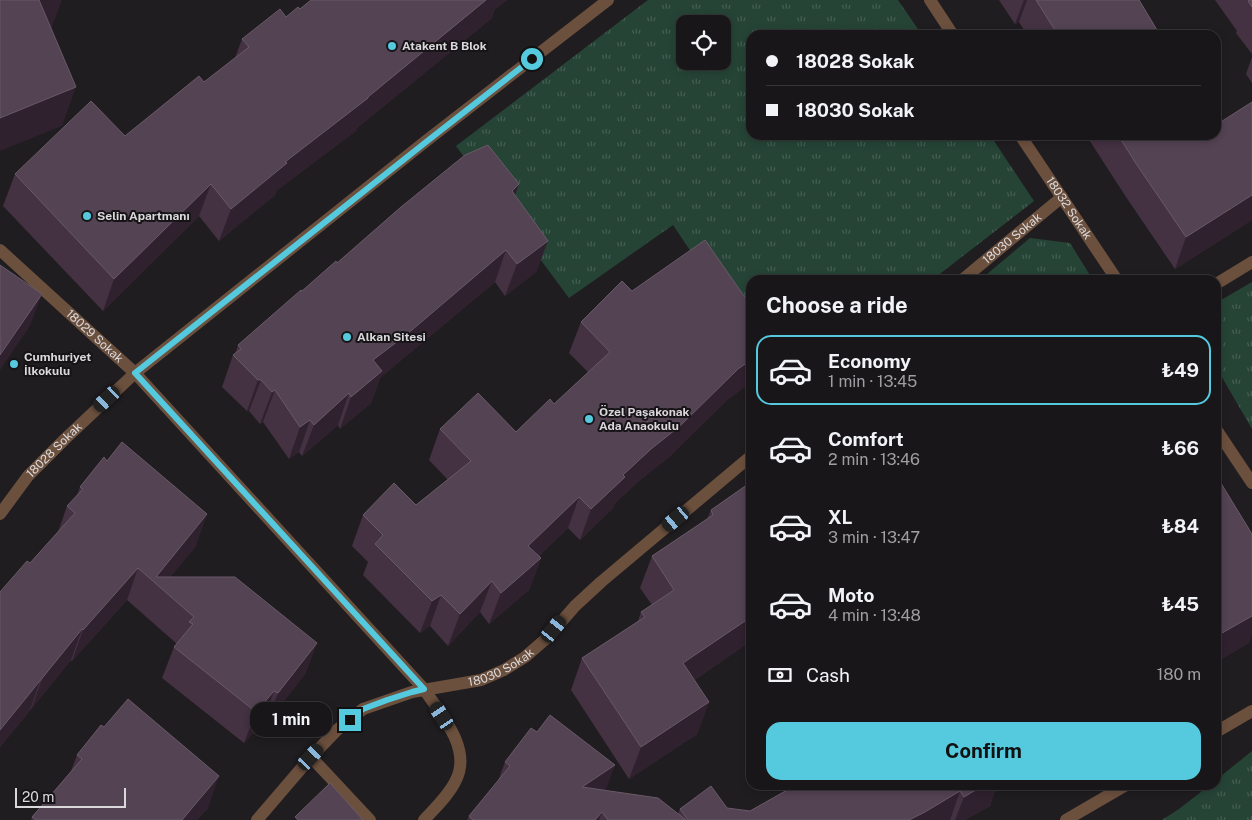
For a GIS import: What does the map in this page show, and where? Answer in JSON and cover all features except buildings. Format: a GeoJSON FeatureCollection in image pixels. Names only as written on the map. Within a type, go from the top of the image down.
{"type":"FeatureCollection","features":[{"type":"Feature","properties":{"kind":"street","name":"18028 Sokak"},"geometry":{"type":"LineString","coordinates":[[0,514],[28,476],[65,438],[135,373],[608,0]]}},
{"type":"Feature","properties":{"kind":"street"},"geometry":{"type":"LineString","coordinates":[[930,0],[950,30]]}},
{"type":"Feature","properties":{"kind":"street","name":"18032 Sokak"},"geometry":{"type":"LineString","coordinates":[[1023,140],[1114,275]]}},
{"type":"Feature","properties":{"kind":"street","name":"18030 Sokak"},"geometry":{"type":"LineString","coordinates":[[968,275],[1062,197]]}},
{"type":"Feature","properties":{"kind":"street","name":"18029 Sokak"},"geometry":{"type":"LineString","coordinates":[[0,250],[135,373],[424,689],[457,740],[460,753],[457,779],[449,792],[424,820]]}},
{"type":"Feature","properties":{"kind":"street"},"geometry":{"type":"LineString","coordinates":[[1221,281],[1252,262]]}},
{"type":"Feature","properties":{"kind":"street"},"geometry":{"type":"LineString","coordinates":[[1221,436],[1252,483]]}},
{"type":"Feature","properties":{"kind":"street","name":"18030 Sokak"},"geometry":{"type":"LineString","coordinates":[[257,820],[311,757],[337,730],[363,709],[424,689],[481,680],[504,670],[525,657],[548,637],[574,606],[746,460]]}},
{"type":"Feature","properties":{"kind":"street"},"geometry":{"type":"LineString","coordinates":[[1221,729],[1252,711]]}},
{"type":"Feature","properties":{"kind":"street"},"geometry":{"type":"LineString","coordinates":[[311,757],[370,820]]}},
{"type":"Feature","properties":{"kind":"street"},"geometry":{"type":"LineString","coordinates":[[1066,820],[1117,790]]}},
{"type":"Feature","properties":{"kind":"green space"},"geometry":{"type":"Polygon","coordinates":[[[648,0],[898,0],[919,30],[746,30],[746,140],[993,140],[1034,201],[938,275],[746,275],[746,334],[673,225],[569,298],[456,146],[648,0]]]}},
{"type":"Feature","properties":{"kind":"green space"},"geometry":{"type":"Polygon","coordinates":[[[1030,238],[1070,243],[1090,275],[986,275],[1030,238]]]}},
{"type":"Feature","properties":{"kind":"green space"},"geometry":{"type":"Polygon","coordinates":[[[1252,282],[1252,429],[1221,376],[1221,300],[1252,282]]]}},
{"type":"Feature","properties":{"kind":"green space"},"geometry":{"type":"Polygon","coordinates":[[[1252,751],[1252,820],[1162,820],[1204,790],[1221,790],[1221,776],[1252,751]]]}},
{"type":"Feature","properties":{"kind":"place","name":"Atakent B Blok"},"geometry":{"type":"Point","coordinates":[392,46]}},
{"type":"Feature","properties":{"kind":"place","name":"Selin Apartmanı"},"geometry":{"type":"Point","coordinates":[87,216]}},
{"type":"Feature","properties":{"kind":"place","name":"Alkan Sitesi"},"geometry":{"type":"Point","coordinates":[347,337]}},
{"type":"Feature","properties":{"kind":"place","name":"Cumhuriyet İlkokulu"},"geometry":{"type":"Point","coordinates":[14,364]}},
{"type":"Feature","properties":{"kind":"place","name":"Özel Paşakonak Ada Anaokulu"},"geometry":{"type":"Point","coordinates":[589,419]}},
{"type":"Feature","properties":{"kind":"route"},"geometry":{"type":"LineString","coordinates":[[350,720],[363,709],[424,689],[135,373],[532,59]]}}]}
